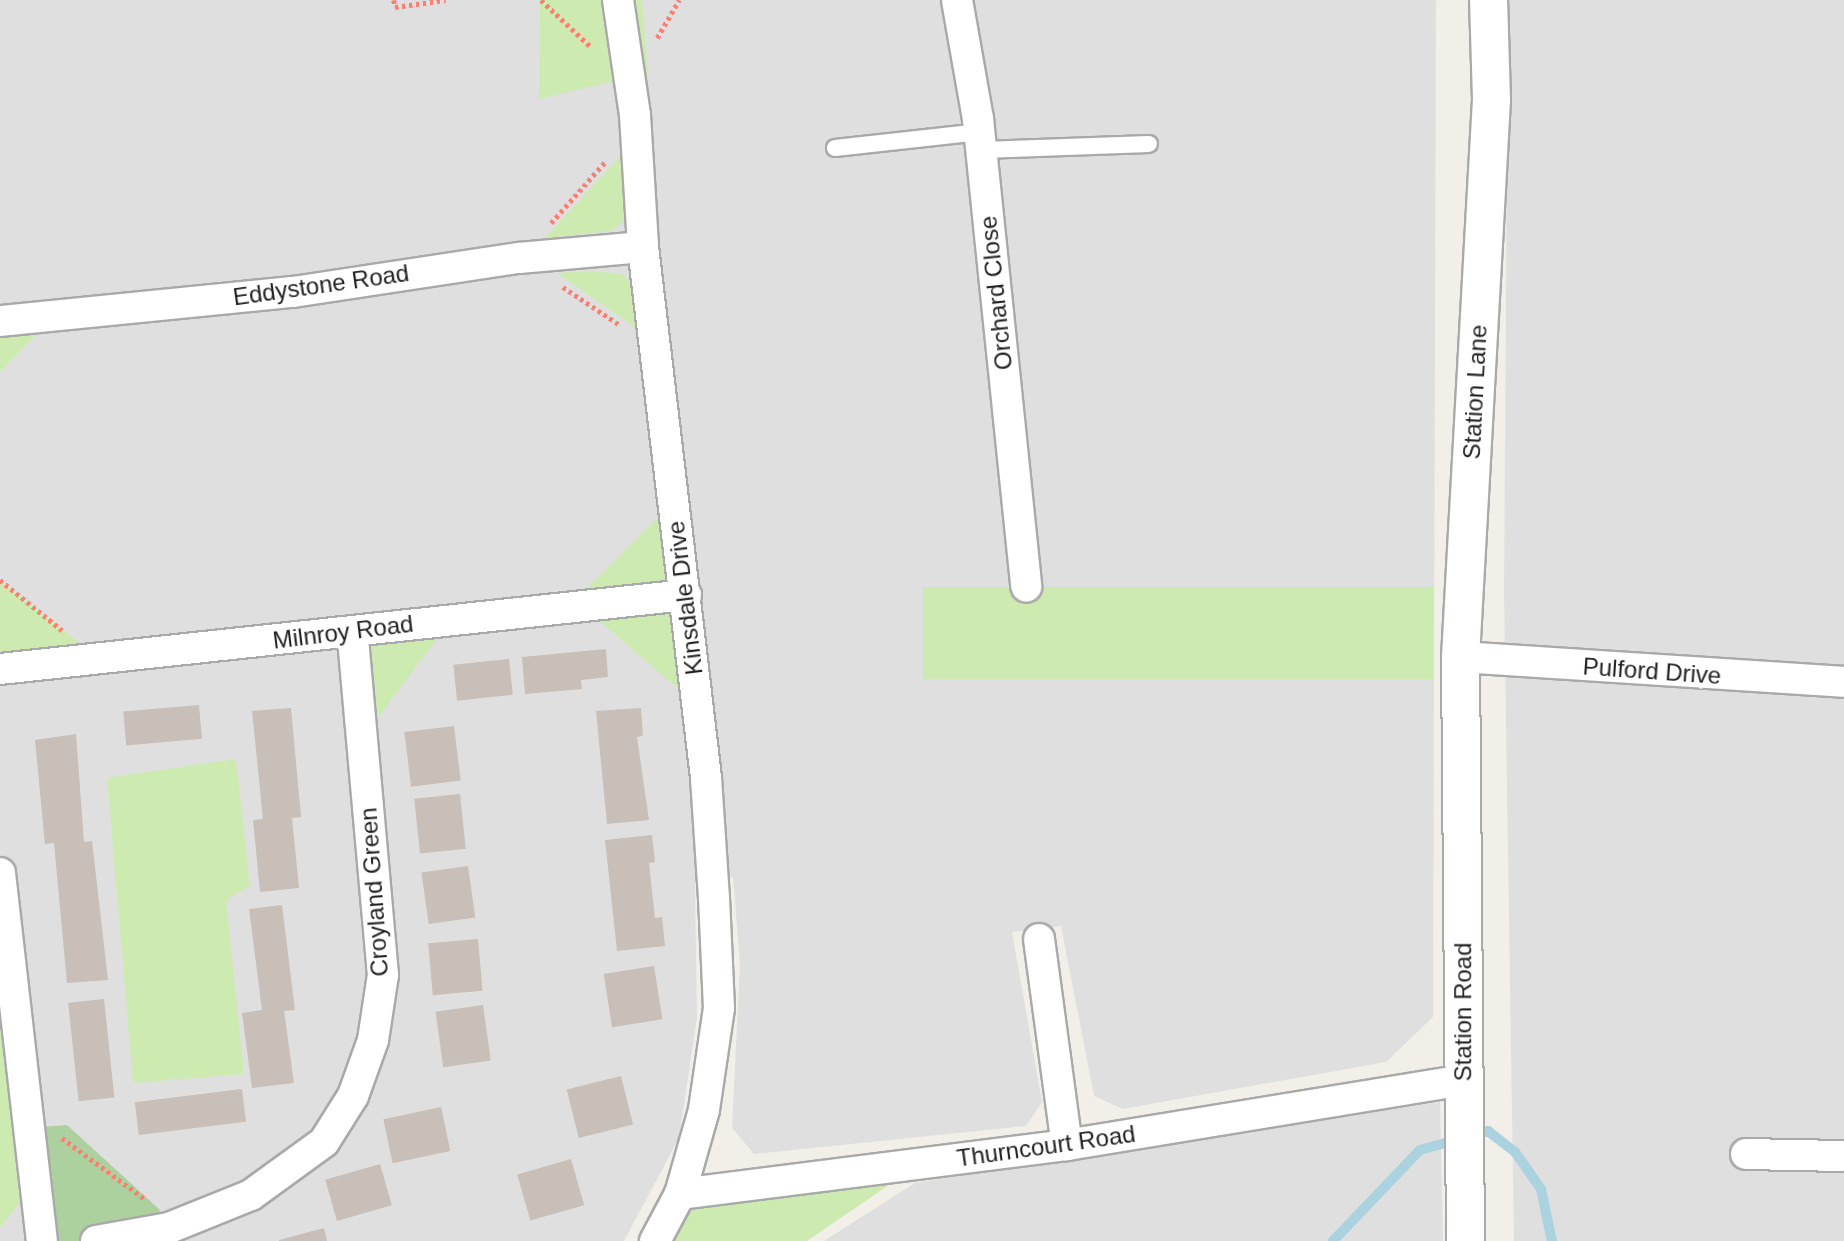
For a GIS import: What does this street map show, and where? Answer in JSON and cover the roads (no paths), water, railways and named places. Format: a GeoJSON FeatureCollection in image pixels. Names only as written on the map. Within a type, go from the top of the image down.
{"type":"FeatureCollection","features":[{"type":"Feature","properties":{"kind":"street","name":"Kinsdale Drive"},"geometry":{"type":"LineString","coordinates":[[618,0],[636,127],[643,247],[706,778],[719,1008],[704,1110],[680,1194]]}},
{"type":"Feature","properties":{"kind":"street","name":"Orchard Close"},"geometry":{"type":"LineString","coordinates":[[957,0],[981,141],[1026,587]]}},
{"type":"Feature","properties":{"kind":"street","name":"Station Lane"},"geometry":{"type":"LineString","coordinates":[[1462,783],[1460,657],[1491,99],[1488,0]]}},
{"type":"Feature","properties":{"kind":"street","name":"Eddystone Road"},"geometry":{"type":"LineString","coordinates":[[0,321],[293,292],[519,258],[643,247]]}},
{"type":"Feature","properties":{"kind":"street","name":"Milnroy Road"},"geometry":{"type":"LineString","coordinates":[[0,669],[96,656],[685,595]]}},
{"type":"Feature","properties":{"kind":"street","name":"Croyland Green"},"geometry":{"type":"LineString","coordinates":[[96,1241],[169,1228],[251,1195],[324,1143],[353,1096],[373,1041],[383,975],[352,631]]}},
{"type":"Feature","properties":{"kind":"street","name":"Pulford Drive"},"geometry":{"type":"LineString","coordinates":[[1460,657],[1844,682]]}},
{"type":"Feature","properties":{"kind":"street","name":"Station Road"},"geometry":{"type":"LineString","coordinates":[[1462,783],[1465,1241]]}},
{"type":"Feature","properties":{"kind":"street"},"geometry":{"type":"LineString","coordinates":[[0,873],[42,1241]]}},
{"type":"Feature","properties":{"kind":"street"},"geometry":{"type":"LineString","coordinates":[[1039,939],[1067,1144]]}},
{"type":"Feature","properties":{"kind":"street","name":"Thurncourt Road"},"geometry":{"type":"LineString","coordinates":[[680,1194],[1067,1144],[1463,1080]]}},
{"type":"Feature","properties":{"kind":"street"},"geometry":{"type":"LineString","coordinates":[[1746,1154],[1844,1156]]}},
{"type":"Feature","properties":{"kind":"street"},"geometry":{"type":"LineString","coordinates":[[655,1241],[680,1194]]}},
{"type":"Feature","properties":{"kind":"lane"},"geometry":{"type":"LineString","coordinates":[[835,148],[981,141],[1149,144]]}},
{"type":"Feature","properties":{"kind":"waterway"},"geometry":{"type":"LineString","coordinates":[[1333,1241],[1420,1150],[1488,1131],[1515,1152],[1541,1189],[1552,1241]]}}]}
